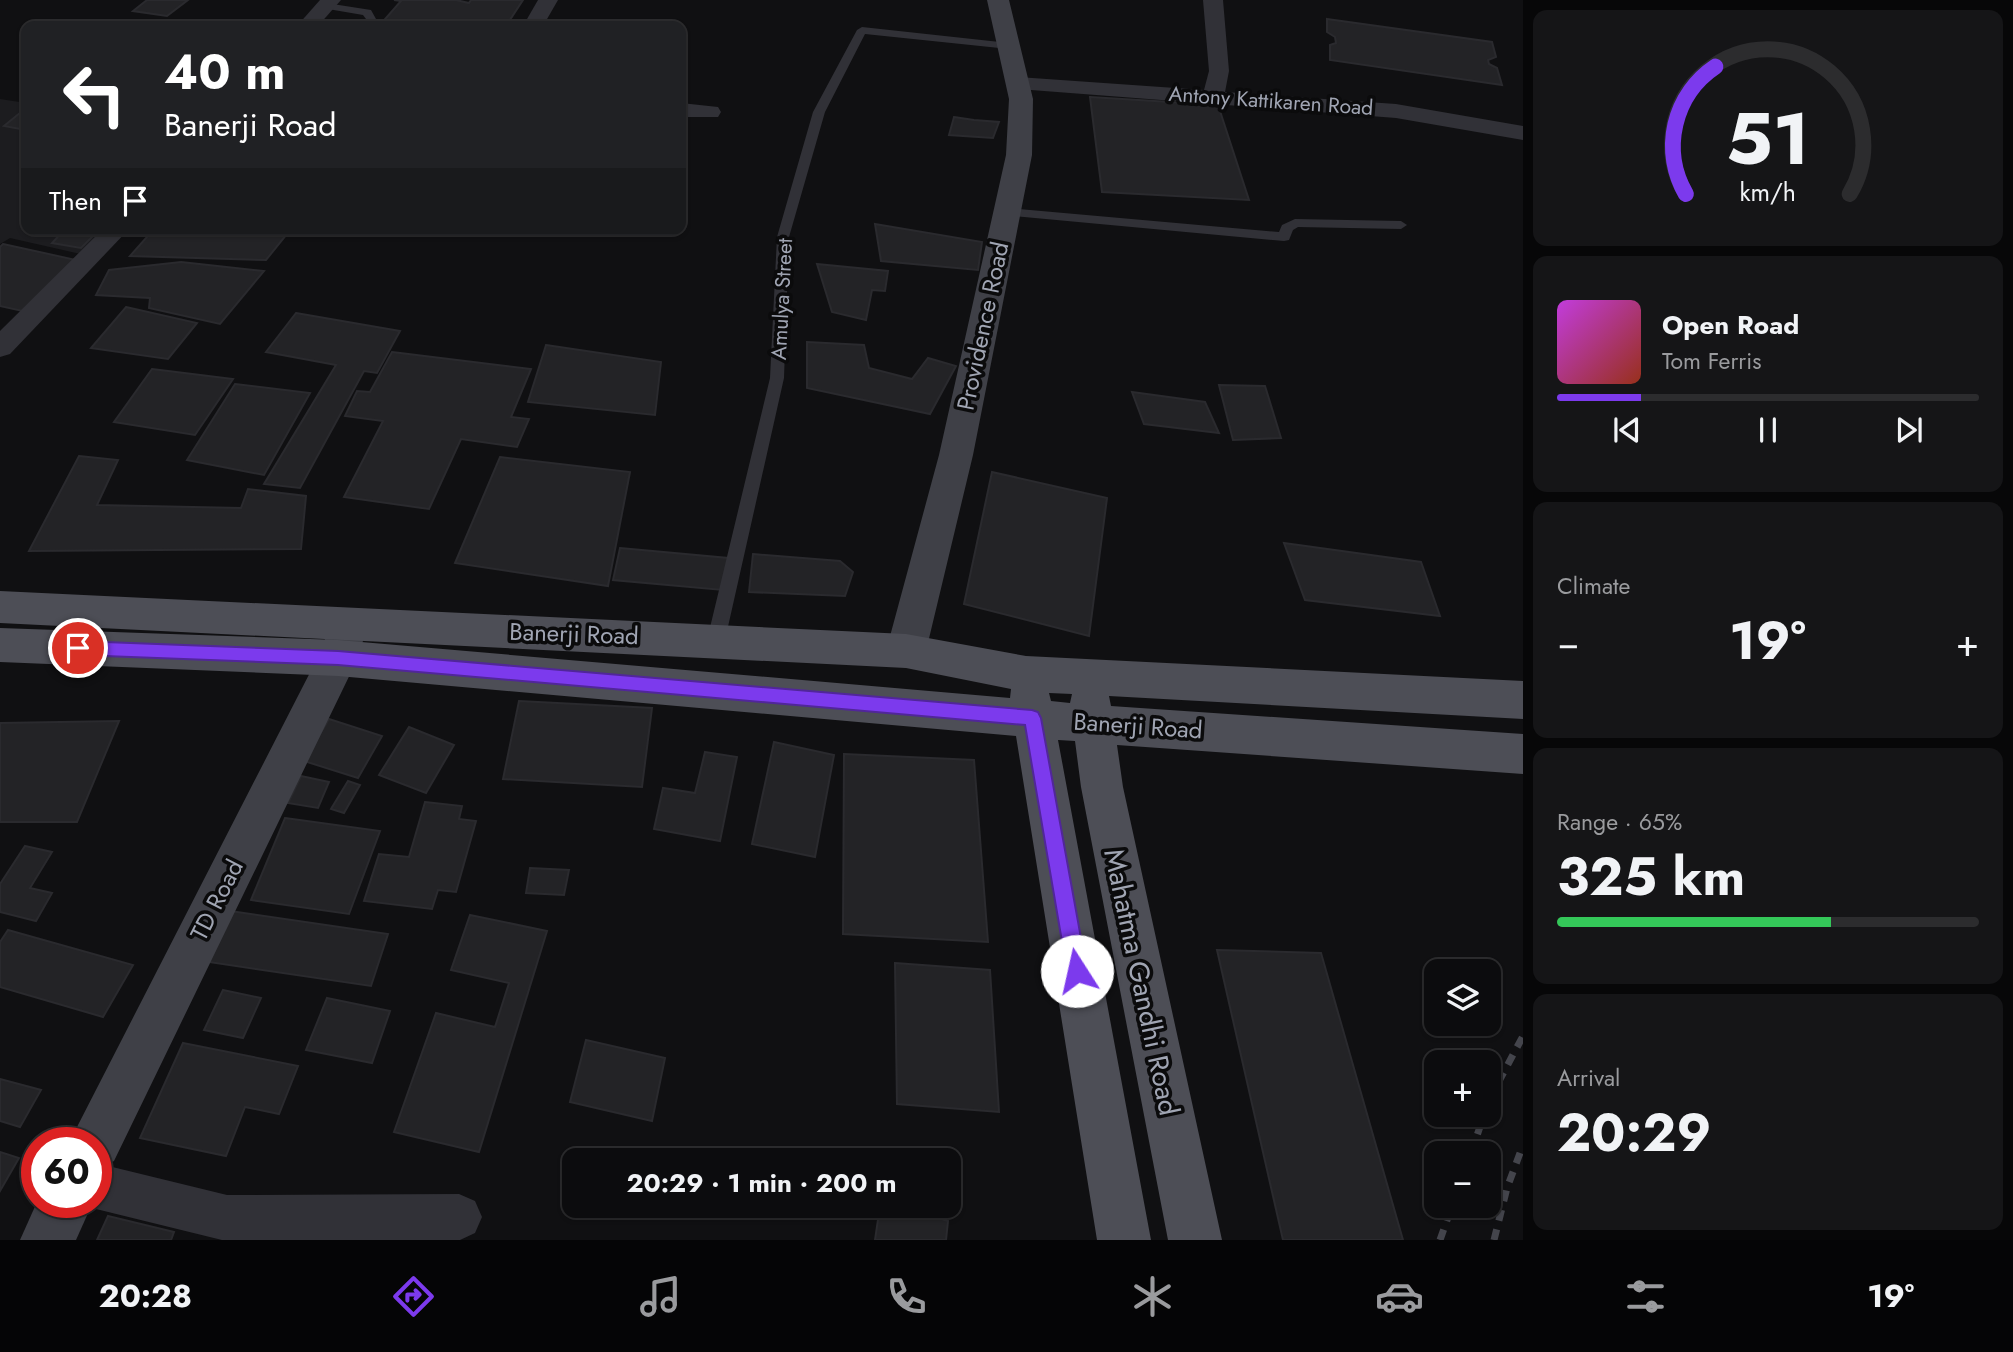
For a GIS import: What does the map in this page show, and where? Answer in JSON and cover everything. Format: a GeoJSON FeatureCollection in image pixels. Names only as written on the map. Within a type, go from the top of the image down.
{"type":"FeatureCollection","features":[{"type":"Feature","properties":{"kind":"main road","name":"Banerji Road"},"geometry":{"type":"LineString","coordinates":[[0,607],[344,642],[1029,696],[1086,679],[1523,700]]}},
{"type":"Feature","properties":{"kind":"main road","name":"Banerji Road"},"geometry":{"type":"LineString","coordinates":[[0,645],[716,640],[906,650],[1029,696],[1094,724],[1523,754]]}},
{"type":"Feature","properties":{"kind":"main road","name":"Mahatma Gandhi Road"},"geometry":{"type":"LineString","coordinates":[[1086,679],[1102,787],[1195,1240]]}},
{"type":"Feature","properties":{"kind":"main road"},"geometry":{"type":"LineString","coordinates":[[1029,696],[1124,1240]]}},
{"type":"Feature","properties":{"kind":"main road"},"geometry":{"type":"LineString","coordinates":[[1044,783],[1102,787]]}},
{"type":"Feature","properties":{"kind":"street"},"geometry":{"type":"LineString","coordinates":[[536,21],[548,0]]}},
{"type":"Feature","properties":{"kind":"street","name":"Providence Road"},"geometry":{"type":"LineString","coordinates":[[906,650],[956,456],[1019,155],[1021,99],[998,0]]}},
{"type":"Feature","properties":{"kind":"street"},"geometry":{"type":"LineString","coordinates":[[1213,0],[1219,71],[1213,97]]}},
{"type":"Feature","properties":{"kind":"street"},"geometry":{"type":"LineString","coordinates":[[312,21],[329,3]]}},
{"type":"Feature","properties":{"kind":"street","name":"Antony Kattikaren Road"},"geometry":{"type":"LineString","coordinates":[[1018,83],[1396,111],[1523,134]]}},
{"type":"Feature","properties":{"kind":"street"},"geometry":{"type":"LineString","coordinates":[[686,110],[710,112]]}},
{"type":"Feature","properties":{"kind":"street"},"geometry":{"type":"LineString","coordinates":[[0,346],[111,235]]}},
{"type":"Feature","properties":{"kind":"street","name":"TD Road"},"geometry":{"type":"LineString","coordinates":[[104,1127],[344,642]]}},
{"type":"Feature","properties":{"kind":"street"},"geometry":{"type":"LineString","coordinates":[[112,1190],[227,1218],[459,1217]]}},
{"type":"Feature","properties":{"kind":"street"},"geometry":{"type":"LineString","coordinates":[[47,1240],[58,1218]]}},
{"type":"Feature","properties":{"kind":"lane"},"geometry":{"type":"LineString","coordinates":[[329,3],[367,12],[370,21]]}},
{"type":"Feature","properties":{"kind":"lane","name":"Amulya Street"},"geometry":{"type":"LineString","coordinates":[[716,640],[777,378],[783,237],[819,112],[862,30],[1009,46]]}},
{"type":"Feature","properties":{"kind":"lane"},"geometry":{"type":"LineString","coordinates":[[1007,212],[1284,237],[1287,228],[1296,223],[1401,225]]}},
{"type":"Feature","properties":{"kind":"shaded area"},"geometry":{"type":"Polygon","coordinates":[[[0,99],[21,102],[21,235],[103,235],[85,255],[10,238],[0,244],[0,99]]]}},
{"type":"Feature","properties":{"kind":"building"},"geometry":{"type":"Polygon","coordinates":[[[147,0],[188,0],[167,16],[133,11],[147,0]]]}},
{"type":"Feature","properties":{"kind":"building"},"geometry":{"type":"Polygon","coordinates":[[[394,0],[456,0],[469,3],[471,0],[523,0],[509,21],[383,21],[401,1],[394,0]]]}},
{"type":"Feature","properties":{"kind":"building"},"geometry":{"type":"Polygon","coordinates":[[[1327,19],[1492,42],[1496,57],[1488,60],[1489,64],[1497,68],[1502,85],[1330,60],[1330,45],[1336,43],[1335,37],[1327,32],[1327,19]]]}},
{"type":"Feature","properties":{"kind":"building"},"geometry":{"type":"Polygon","coordinates":[[[1090,97],[1218,105],[1249,200],[1102,192],[1090,97]]]}},
{"type":"Feature","properties":{"kind":"building"},"geometry":{"type":"Polygon","coordinates":[[[21,112],[21,129],[4,126],[21,112]]]}},
{"type":"Feature","properties":{"kind":"building"},"geometry":{"type":"Polygon","coordinates":[[[954,117],[999,122],[993,138],[949,135],[954,117]]]}},
{"type":"Feature","properties":{"kind":"building"},"geometry":{"type":"Polygon","coordinates":[[[875,224],[982,242],[978,270],[881,261],[875,224]]]}},
{"type":"Feature","properties":{"kind":"building"},"geometry":{"type":"Polygon","coordinates":[[[59,235],[94,235],[81,248],[52,243],[59,235]]]}},
{"type":"Feature","properties":{"kind":"building"},"geometry":{"type":"Polygon","coordinates":[[[149,235],[286,235],[266,260],[130,256],[149,235]]]}},
{"type":"Feature","properties":{"kind":"building"},"geometry":{"type":"Polygon","coordinates":[[[3,244],[76,260],[27,312],[0,306],[0,247],[3,244]]]}},
{"type":"Feature","properties":{"kind":"building"},"geometry":{"type":"Polygon","coordinates":[[[181,262],[264,271],[220,324],[149,308],[150,298],[96,295],[109,270],[181,262]]]}},
{"type":"Feature","properties":{"kind":"building"},"geometry":{"type":"Polygon","coordinates":[[[817,264],[888,271],[885,291],[872,290],[866,320],[832,312],[817,264]]]}},
{"type":"Feature","properties":{"kind":"building"},"geometry":{"type":"Polygon","coordinates":[[[126,307],[197,323],[168,359],[91,348],[126,307]]]}},
{"type":"Feature","properties":{"kind":"building"},"geometry":{"type":"Polygon","coordinates":[[[296,313],[400,331],[377,373],[364,371],[300,488],[264,484],[336,365],[266,352],[296,313]]]}},
{"type":"Feature","properties":{"kind":"building"},"geometry":{"type":"Polygon","coordinates":[[[807,342],[864,345],[869,368],[912,379],[928,358],[956,366],[930,414],[807,388],[807,342]]]}},
{"type":"Feature","properties":{"kind":"building"},"geometry":{"type":"Polygon","coordinates":[[[546,345],[661,362],[655,415],[528,402],[546,345]]]}},
{"type":"Feature","properties":{"kind":"building"},"geometry":{"type":"Polygon","coordinates":[[[392,352],[531,369],[511,417],[529,419],[517,447],[461,439],[429,509],[344,497],[383,421],[345,416],[357,391],[370,392],[392,352]]]}},
{"type":"Feature","properties":{"kind":"building"},"geometry":{"type":"Polygon","coordinates":[[[152,369],[233,379],[195,435],[114,422],[152,369]]]}},
{"type":"Feature","properties":{"kind":"building"},"geometry":{"type":"Polygon","coordinates":[[[235,384],[310,393],[264,475],[187,460],[235,384]]]}},
{"type":"Feature","properties":{"kind":"building"},"geometry":{"type":"Polygon","coordinates":[[[1219,385],[1265,386],[1281,438],[1233,440],[1219,385]]]}},
{"type":"Feature","properties":{"kind":"building"},"geometry":{"type":"Polygon","coordinates":[[[1132,392],[1205,402],[1219,433],[1144,424],[1132,392]]]}},
{"type":"Feature","properties":{"kind":"building"},"geometry":{"type":"Polygon","coordinates":[[[79,456],[118,460],[97,505],[241,508],[248,489],[306,496],[301,549],[29,551],[79,456]]]}},
{"type":"Feature","properties":{"kind":"building"},"geometry":{"type":"Polygon","coordinates":[[[500,457],[630,472],[608,586],[455,563],[500,457]]]}},
{"type":"Feature","properties":{"kind":"building"},"geometry":{"type":"Polygon","coordinates":[[[992,472],[1107,498],[1089,636],[964,604],[992,472]]]}},
{"type":"Feature","properties":{"kind":"building"},"geometry":{"type":"Polygon","coordinates":[[[1284,543],[1421,562],[1440,616],[1305,600],[1284,543]]]}},
{"type":"Feature","properties":{"kind":"building"},"geometry":{"type":"Polygon","coordinates":[[[620,548],[728,558],[723,590],[613,580],[620,548]]]}},
{"type":"Feature","properties":{"kind":"building"},"geometry":{"type":"Polygon","coordinates":[[[753,554],[840,561],[853,572],[845,596],[749,592],[753,554]]]}},
{"type":"Feature","properties":{"kind":"building"},"geometry":{"type":"Polygon","coordinates":[[[519,701],[652,708],[642,787],[503,779],[519,701]]]}},
{"type":"Feature","properties":{"kind":"building"},"geometry":{"type":"Polygon","coordinates":[[[329,719],[382,736],[358,778],[304,761],[329,719]]]}},
{"type":"Feature","properties":{"kind":"building"},"geometry":{"type":"Polygon","coordinates":[[[119,721],[77,822],[0,822],[0,723],[119,721]]]}},
{"type":"Feature","properties":{"kind":"building"},"geometry":{"type":"Polygon","coordinates":[[[409,727],[454,745],[426,793],[379,775],[409,727]]]}},
{"type":"Feature","properties":{"kind":"building"},"geometry":{"type":"Polygon","coordinates":[[[774,742],[834,755],[815,857],[752,844],[774,742]]]}},
{"type":"Feature","properties":{"kind":"building"},"geometry":{"type":"Polygon","coordinates":[[[705,752],[737,757],[720,841],[654,829],[663,788],[695,793],[705,752]]]}},
{"type":"Feature","properties":{"kind":"building"},"geometry":{"type":"Polygon","coordinates":[[[844,754],[974,760],[988,942],[843,934],[844,754]]]}},
{"type":"Feature","properties":{"kind":"building"},"geometry":{"type":"Polygon","coordinates":[[[301,776],[329,782],[318,808],[288,803],[301,776]]]}},
{"type":"Feature","properties":{"kind":"building"},"geometry":{"type":"Polygon","coordinates":[[[348,781],[360,785],[344,813],[331,809],[348,781]]]}},
{"type":"Feature","properties":{"kind":"building"},"geometry":{"type":"Polygon","coordinates":[[[425,802],[462,806],[459,819],[476,821],[456,892],[438,890],[432,909],[364,901],[379,854],[409,857],[425,802]]]}},
{"type":"Feature","properties":{"kind":"building"},"geometry":{"type":"Polygon","coordinates":[[[285,818],[380,831],[349,914],[251,900],[285,818]]]}},
{"type":"Feature","properties":{"kind":"building"},"geometry":{"type":"Polygon","coordinates":[[[25,846],[52,852],[30,888],[52,893],[36,921],[0,912],[0,884],[25,846]]]}},
{"type":"Feature","properties":{"kind":"building"},"geometry":{"type":"Polygon","coordinates":[[[530,868],[569,870],[564,895],[526,893],[530,868]]]}},
{"type":"Feature","properties":{"kind":"building"},"geometry":{"type":"Polygon","coordinates":[[[230,911],[388,934],[371,986],[209,962],[230,911]]]}},
{"type":"Feature","properties":{"kind":"building"},"geometry":{"type":"Polygon","coordinates":[[[470,915],[547,931],[479,1152],[394,1132],[436,1013],[495,1027],[509,983],[451,970],[470,915]]]}},
{"type":"Feature","properties":{"kind":"building"},"geometry":{"type":"Polygon","coordinates":[[[8,930],[133,965],[103,1017],[0,987],[0,942],[8,930]]]}},
{"type":"Feature","properties":{"kind":"building"},"geometry":{"type":"Polygon","coordinates":[[[1217,950],[1321,953],[1403,1240],[1283,1240],[1217,950]]]}},
{"type":"Feature","properties":{"kind":"building"},"geometry":{"type":"Polygon","coordinates":[[[895,963],[990,970],[999,1112],[897,1104],[895,963]]]}},
{"type":"Feature","properties":{"kind":"building"},"geometry":{"type":"Polygon","coordinates":[[[223,990],[261,998],[243,1038],[204,1030],[223,990]]]}},
{"type":"Feature","properties":{"kind":"building"},"geometry":{"type":"Polygon","coordinates":[[[327,998],[390,1011],[372,1063],[306,1050],[327,998]]]}},
{"type":"Feature","properties":{"kind":"building"},"geometry":{"type":"Polygon","coordinates":[[[586,1040],[665,1058],[652,1121],[570,1102],[586,1040]]]}},
{"type":"Feature","properties":{"kind":"building"},"geometry":{"type":"Polygon","coordinates":[[[183,1043],[298,1066],[279,1114],[245,1107],[226,1156],[140,1138],[183,1043]]]}},
{"type":"Feature","properties":{"kind":"building"},"geometry":{"type":"Polygon","coordinates":[[[0,1079],[41,1090],[20,1127],[0,1121],[0,1079]]]}},
{"type":"Feature","properties":{"kind":"building"},"geometry":{"type":"Polygon","coordinates":[[[0,1152],[19,1158],[0,1191],[0,1152]]]}},
{"type":"Feature","properties":{"kind":"building"},"geometry":{"type":"Polygon","coordinates":[[[112,1217],[174,1232],[171,1240],[97,1240],[107,1218],[112,1217]]]}},
{"type":"Feature","properties":{"kind":"building"},"geometry":{"type":"Polygon","coordinates":[[[878,1218],[938,1218],[948,1221],[946,1240],[875,1240],[878,1218]]]}},
{"type":"Feature","properties":{"kind":"railway"},"geometry":{"type":"LineString","coordinates":[[1501,1077],[1523,1036]]}},
{"type":"Feature","properties":{"kind":"railway"},"geometry":{"type":"LineString","coordinates":[[1475,1141],[1480,1127]]}},
{"type":"Feature","properties":{"kind":"railway"},"geometry":{"type":"LineString","coordinates":[[1494,1240],[1507,1188],[1523,1145]]}},
{"type":"Feature","properties":{"kind":"railway"},"geometry":{"type":"LineString","coordinates":[[1440,1240],[1448,1218]]}},
{"type":"Feature","properties":{"kind":"route"},"geometry":{"type":"LineString","coordinates":[[78,648],[338,658],[1032,718],[1077,971]]}}]}
